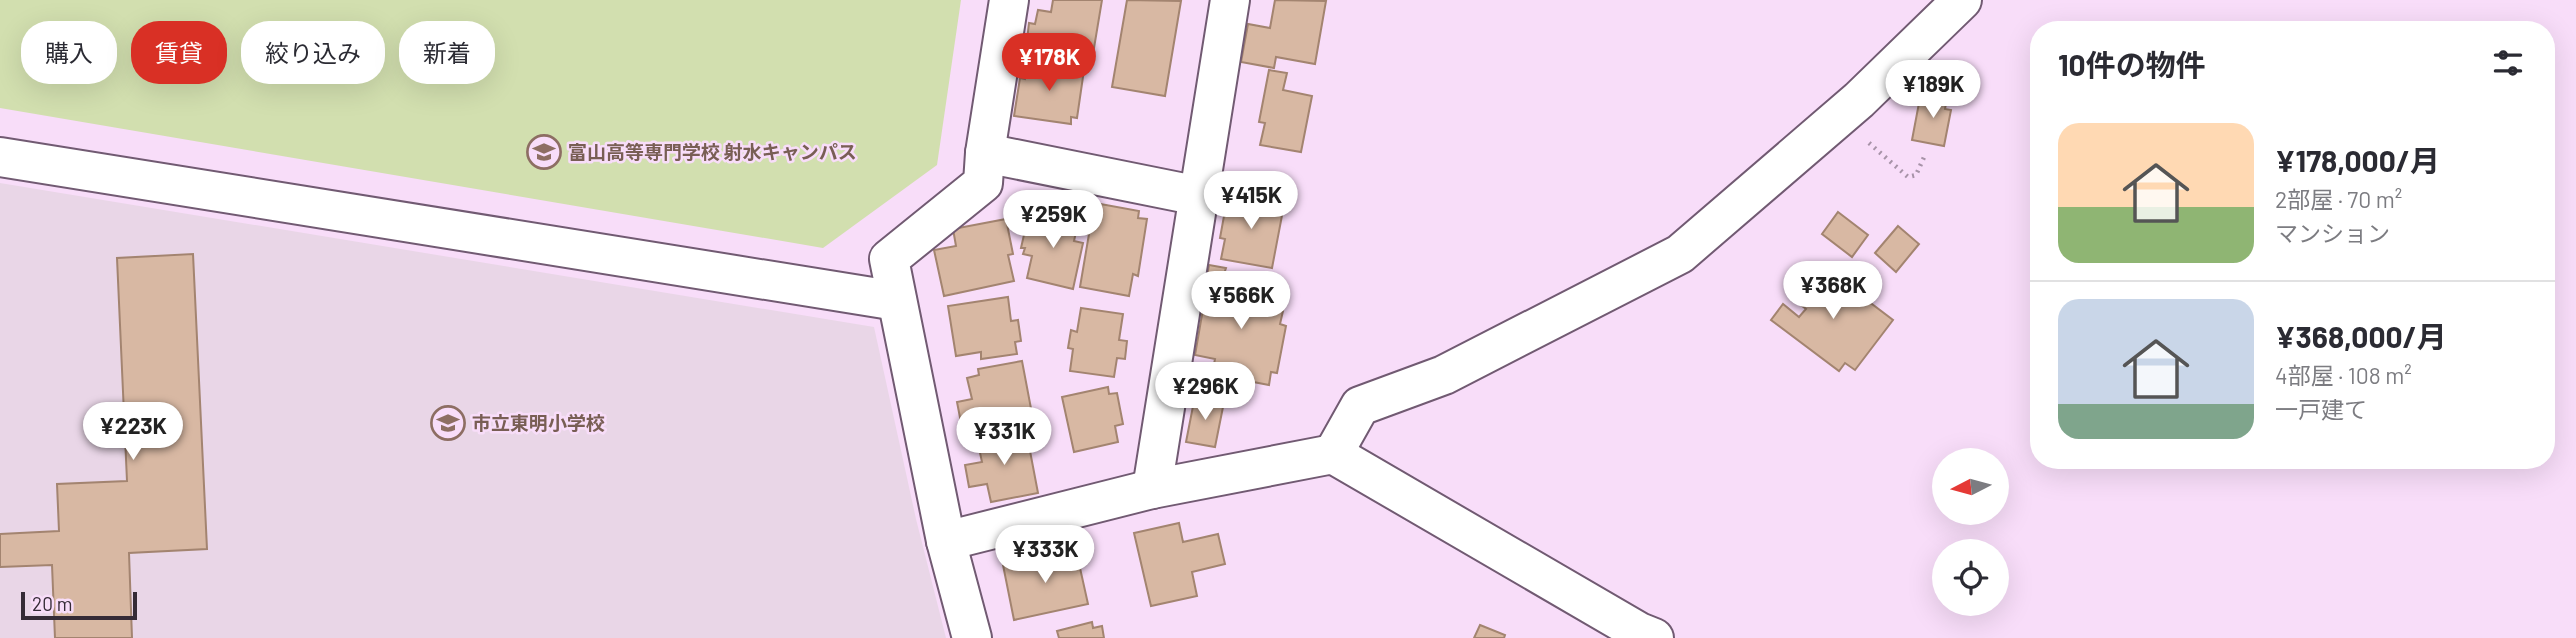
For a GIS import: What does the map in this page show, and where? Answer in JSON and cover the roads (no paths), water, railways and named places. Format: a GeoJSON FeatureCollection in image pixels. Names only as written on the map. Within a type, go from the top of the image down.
{"type":"FeatureCollection","features":[{"type":"Feature","properties":{"kind":"street"},"geometry":{"type":"LineString","coordinates":[[972,638],[946,541],[889,259],[983,183],[985,153],[1009,0]]}},
{"type":"Feature","properties":{"kind":"street"},"geometry":{"type":"LineString","coordinates":[[1152,489],[1230,0]]}},
{"type":"Feature","properties":{"kind":"street"},"geometry":{"type":"LineString","coordinates":[[1333,454],[1360,406],[1444,375],[1680,254],[1840,117],[1962,0]]}},
{"type":"Feature","properties":{"kind":"street"},"geometry":{"type":"LineString","coordinates":[[985,153],[1199,196]]}},
{"type":"Feature","properties":{"kind":"street"},"geometry":{"type":"LineString","coordinates":[[0,157],[897,301]]}},
{"type":"Feature","properties":{"kind":"street"},"geometry":{"type":"LineString","coordinates":[[946,541],[1152,489],[1333,454],[1654,638]]}},
{"type":"Feature","properties":{"kind":"place","name":"富山高等専門学校 射水キャンパス"},"geometry":{"type":"Point","coordinates":[544,152]}},
{"type":"Feature","properties":{"kind":"place","name":"市立東明小学校"},"geometry":{"type":"Point","coordinates":[448,423]}}]}
